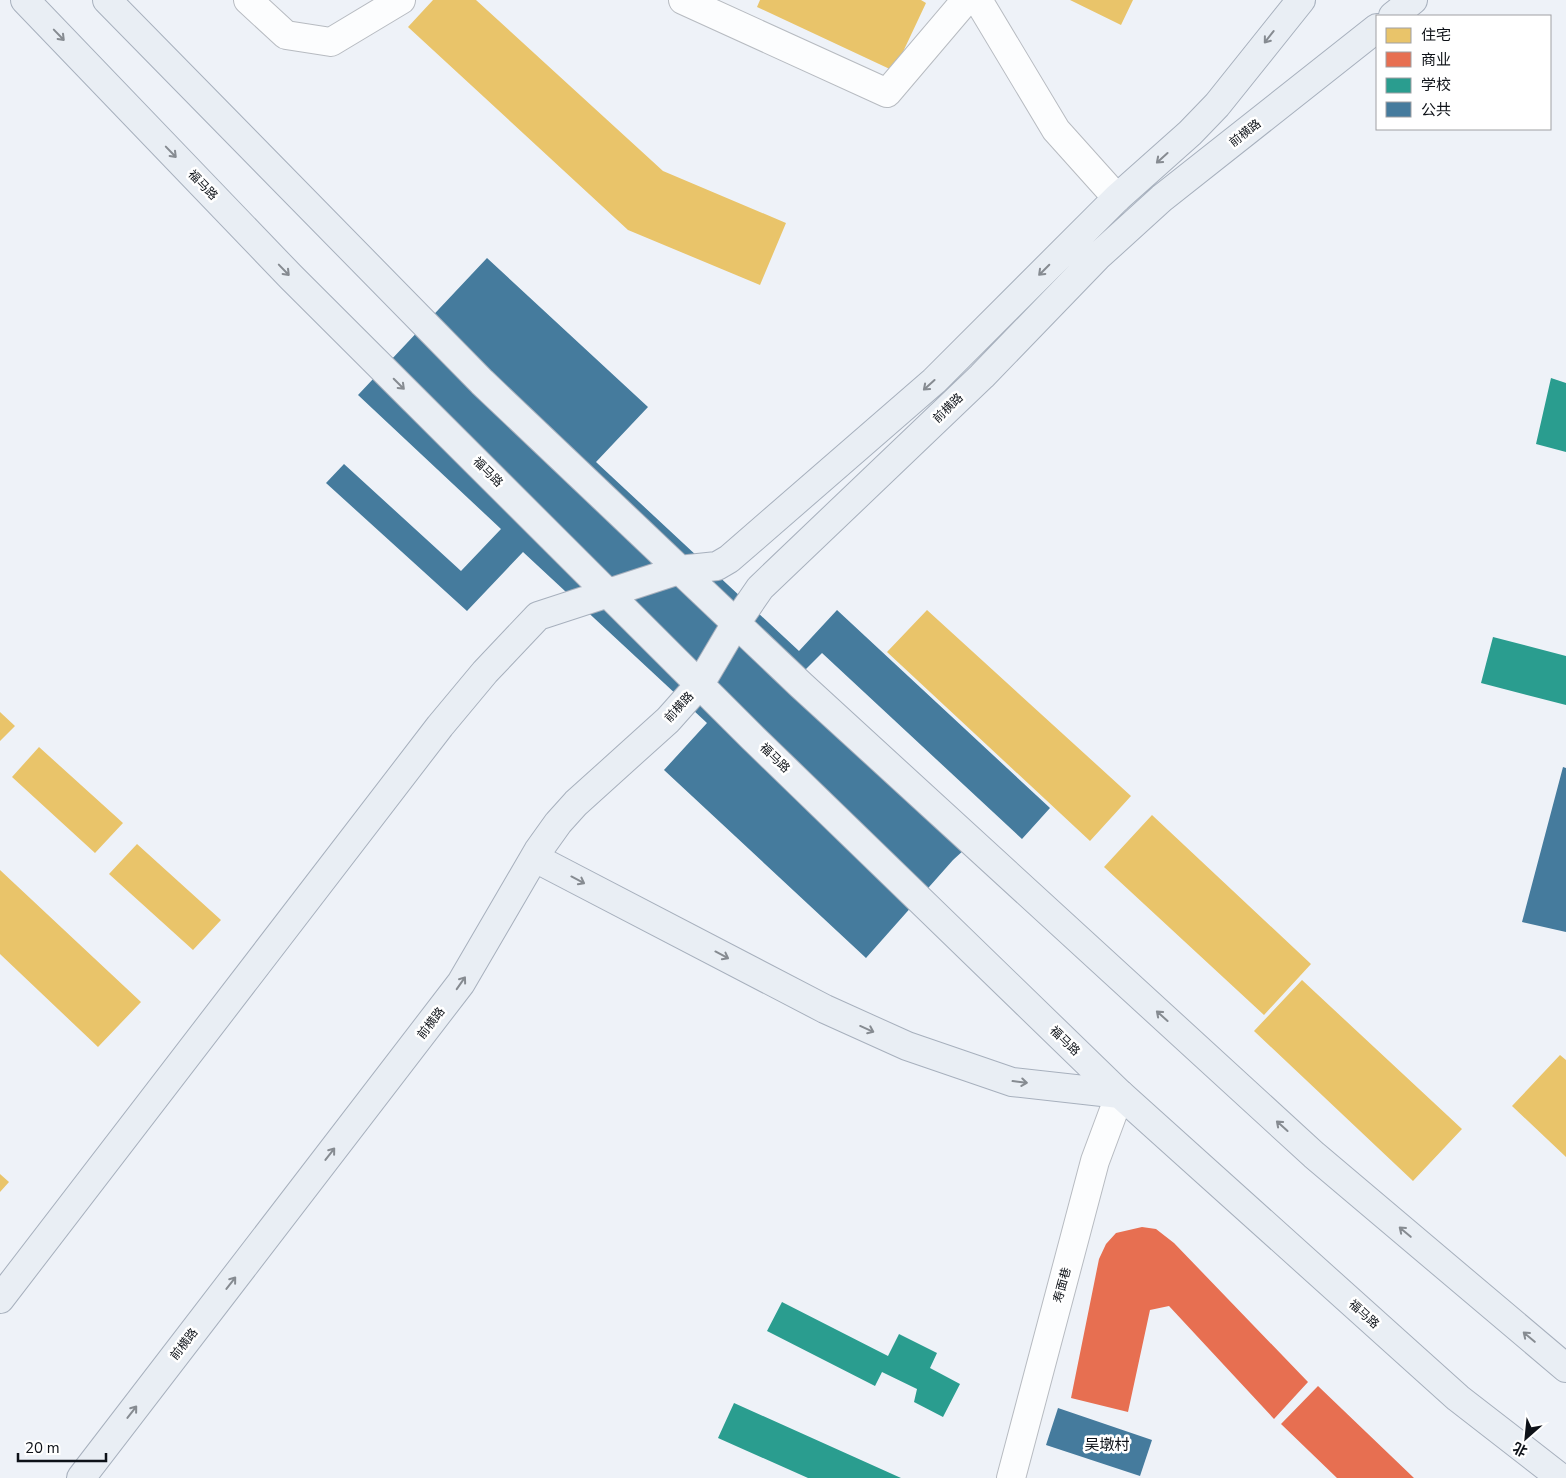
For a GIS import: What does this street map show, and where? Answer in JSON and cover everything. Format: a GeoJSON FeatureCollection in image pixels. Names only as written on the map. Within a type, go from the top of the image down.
{"type":"FeatureCollection","features":[{"type":"Feature","properties":{"kind":"main road","name":"福马路"},"geometry":{"type":"LineString","coordinates":[[25,0],[291,277],[700,684],[1120,1094],[1458,1398],[1561,1478]]}},
{"type":"Feature","properties":{"kind":"main road"},"geometry":{"type":"LineString","coordinates":[[107,0],[482,382],[877,757],[1314,1155],[1566,1368]]}},
{"type":"Feature","properties":{"kind":"main road"},"geometry":{"type":"LineString","coordinates":[[0,1299],[440,726],[485,672],[538,616],[679,570],[717,566],[729,559],[934,381],[1117,198],[1190,133],[1217,105],[1301,0]]}},
{"type":"Feature","properties":{"kind":"main road"},"geometry":{"type":"LineString","coordinates":[[1394,15],[1413,0]]}},
{"type":"Feature","properties":{"kind":"main road","name":"前横路"},"geometry":{"type":"LineString","coordinates":[[82,1478],[461,983],[535,858],[558,823],[576,803],[668,720],[700,684],[736,623],[760,588],[982,376],[1097,257],[1162,198],[1376,29]]}},
{"type":"Feature","properties":{"kind":"main road"},"geometry":{"type":"LineString","coordinates":[[535,858],[825,1009],[907,1046],[1012,1082],[1120,1094]]}},
{"type":"Feature","properties":{"kind":"street"},"geometry":{"type":"LineString","coordinates":[[248,0],[286,35],[331,42],[402,0]]}},
{"type":"Feature","properties":{"kind":"street"},"geometry":{"type":"LineString","coordinates":[[684,0],[887,93],[966,0]]}},
{"type":"Feature","properties":{"kind":"street"},"geometry":{"type":"LineString","coordinates":[[978,0],[1056,130],[1117,198]]}},
{"type":"Feature","properties":{"kind":"street","name":"寿面巷"},"geometry":{"type":"LineString","coordinates":[[1011,1478],[1095,1161],[1120,1094]]}},
{"type":"Feature","properties":{"kind":"building: 住宅"},"geometry":{"type":"Polygon","coordinates":[[[433,0],[476,0],[663,171],[786,223],[760,285],[628,230],[408,27],[433,0]]]}},
{"type":"Feature","properties":{"kind":"building: 住宅"},"geometry":{"type":"Polygon","coordinates":[[[760,0],[921,0],[926,3],[894,71],[757,7],[760,0]]]}},
{"type":"Feature","properties":{"kind":"building: 住宅"},"geometry":{"type":"Polygon","coordinates":[[[1070,0],[1133,0],[1121,25],[1070,0]]]}},
{"type":"Feature","properties":{"kind":"building: 住宅"},"geometry":{"type":"Polygon","coordinates":[[[927,610],[1131,796],[1090,841],[887,652],[927,610]]]}},
{"type":"Feature","properties":{"kind":"building: 住宅"},"geometry":{"type":"Polygon","coordinates":[[[0,712],[15,726],[0,741],[0,712]]]}},
{"type":"Feature","properties":{"kind":"building: 住宅"},"geometry":{"type":"Polygon","coordinates":[[[39,747],[123,823],[95,853],[12,777],[39,747]]]}},
{"type":"Feature","properties":{"kind":"building: 住宅"},"geometry":{"type":"Polygon","coordinates":[[[1152,815],[1311,964],[1264,1015],[1104,867],[1152,815]]]}},
{"type":"Feature","properties":{"kind":"building: 住宅"},"geometry":{"type":"Polygon","coordinates":[[[137,844],[221,920],[193,950],[109,874],[137,844]]]}},
{"type":"Feature","properties":{"kind":"building: 住宅"},"geometry":{"type":"Polygon","coordinates":[[[0,870],[141,1002],[98,1047],[0,954],[0,870]]]}},
{"type":"Feature","properties":{"kind":"building: 住宅"},"geometry":{"type":"Polygon","coordinates":[[[1302,980],[1462,1129],[1413,1181],[1254,1031],[1302,980]]]}},
{"type":"Feature","properties":{"kind":"building: 住宅"},"geometry":{"type":"Polygon","coordinates":[[[1560,1055],[1566,1060],[1566,1157],[1512,1106],[1560,1055]]]}},
{"type":"Feature","properties":{"kind":"building: 住宅"},"geometry":{"type":"Polygon","coordinates":[[[0,1174],[9,1182],[0,1192],[0,1174]]]}},
{"type":"Feature","properties":{"kind":"building: 商业"},"geometry":{"type":"Polygon","coordinates":[[[1142,1227],[1156,1229],[1174,1243],[1308,1382],[1274,1419],[1169,1306],[1150,1310],[1128,1412],[1071,1398],[1099,1259],[1106,1244],[1116,1233],[1142,1227]]]}},
{"type":"Feature","properties":{"kind":"building: 商业"},"geometry":{"type":"Polygon","coordinates":[[[1318,1386],[1414,1478],[1337,1478],[1281,1424],[1318,1386]]]}},
{"type":"Feature","properties":{"kind":"building: 学校"},"geometry":{"type":"Polygon","coordinates":[[[1551,378],[1566,383],[1566,452],[1536,444],[1551,378]]]}},
{"type":"Feature","properties":{"kind":"building: 学校"},"geometry":{"type":"Polygon","coordinates":[[[1493,637],[1566,656],[1566,705],[1481,683],[1493,637]]]}},
{"type":"Feature","properties":{"kind":"building: 学校"},"geometry":{"type":"Polygon","coordinates":[[[782,1302],[888,1356],[899,1334],[937,1353],[930,1368],[960,1384],[943,1417],[914,1402],[917,1389],[882,1372],[875,1386],[767,1331],[782,1302]]]}},
{"type":"Feature","properties":{"kind":"building: 学校"},"geometry":{"type":"Polygon","coordinates":[[[734,1403],[901,1478],[808,1478],[718,1438],[734,1403]]]}},
{"type":"Feature","properties":{"kind":"building: 公共"},"geometry":{"type":"Polygon","coordinates":[[[487,258],[648,407],[596,462],[799,651],[837,610],[1050,808],[1022,839],[822,653],[801,674],[977,838],[953,860],[866,958],[664,770],[707,723],[523,552],[467,611],[326,483],[344,464],[461,571],[501,529],[358,395],[487,258]]]}},
{"type":"Feature","properties":{"kind":"building: 公共"},"geometry":{"type":"Polygon","coordinates":[[[1563,767],[1566,768],[1566,932],[1522,922],[1563,767]]]}},
{"type":"Feature","properties":{"kind":"building: 公共"},"geometry":{"type":"Polygon","coordinates":[[[1058,1408],[1152,1440],[1140,1476],[1046,1445],[1058,1408]]]}},
{"type":"Feature","properties":{"kind":"district","name":"吴墩村"},"geometry":{"type":"Point","coordinates":[1107,1445]}}]}
